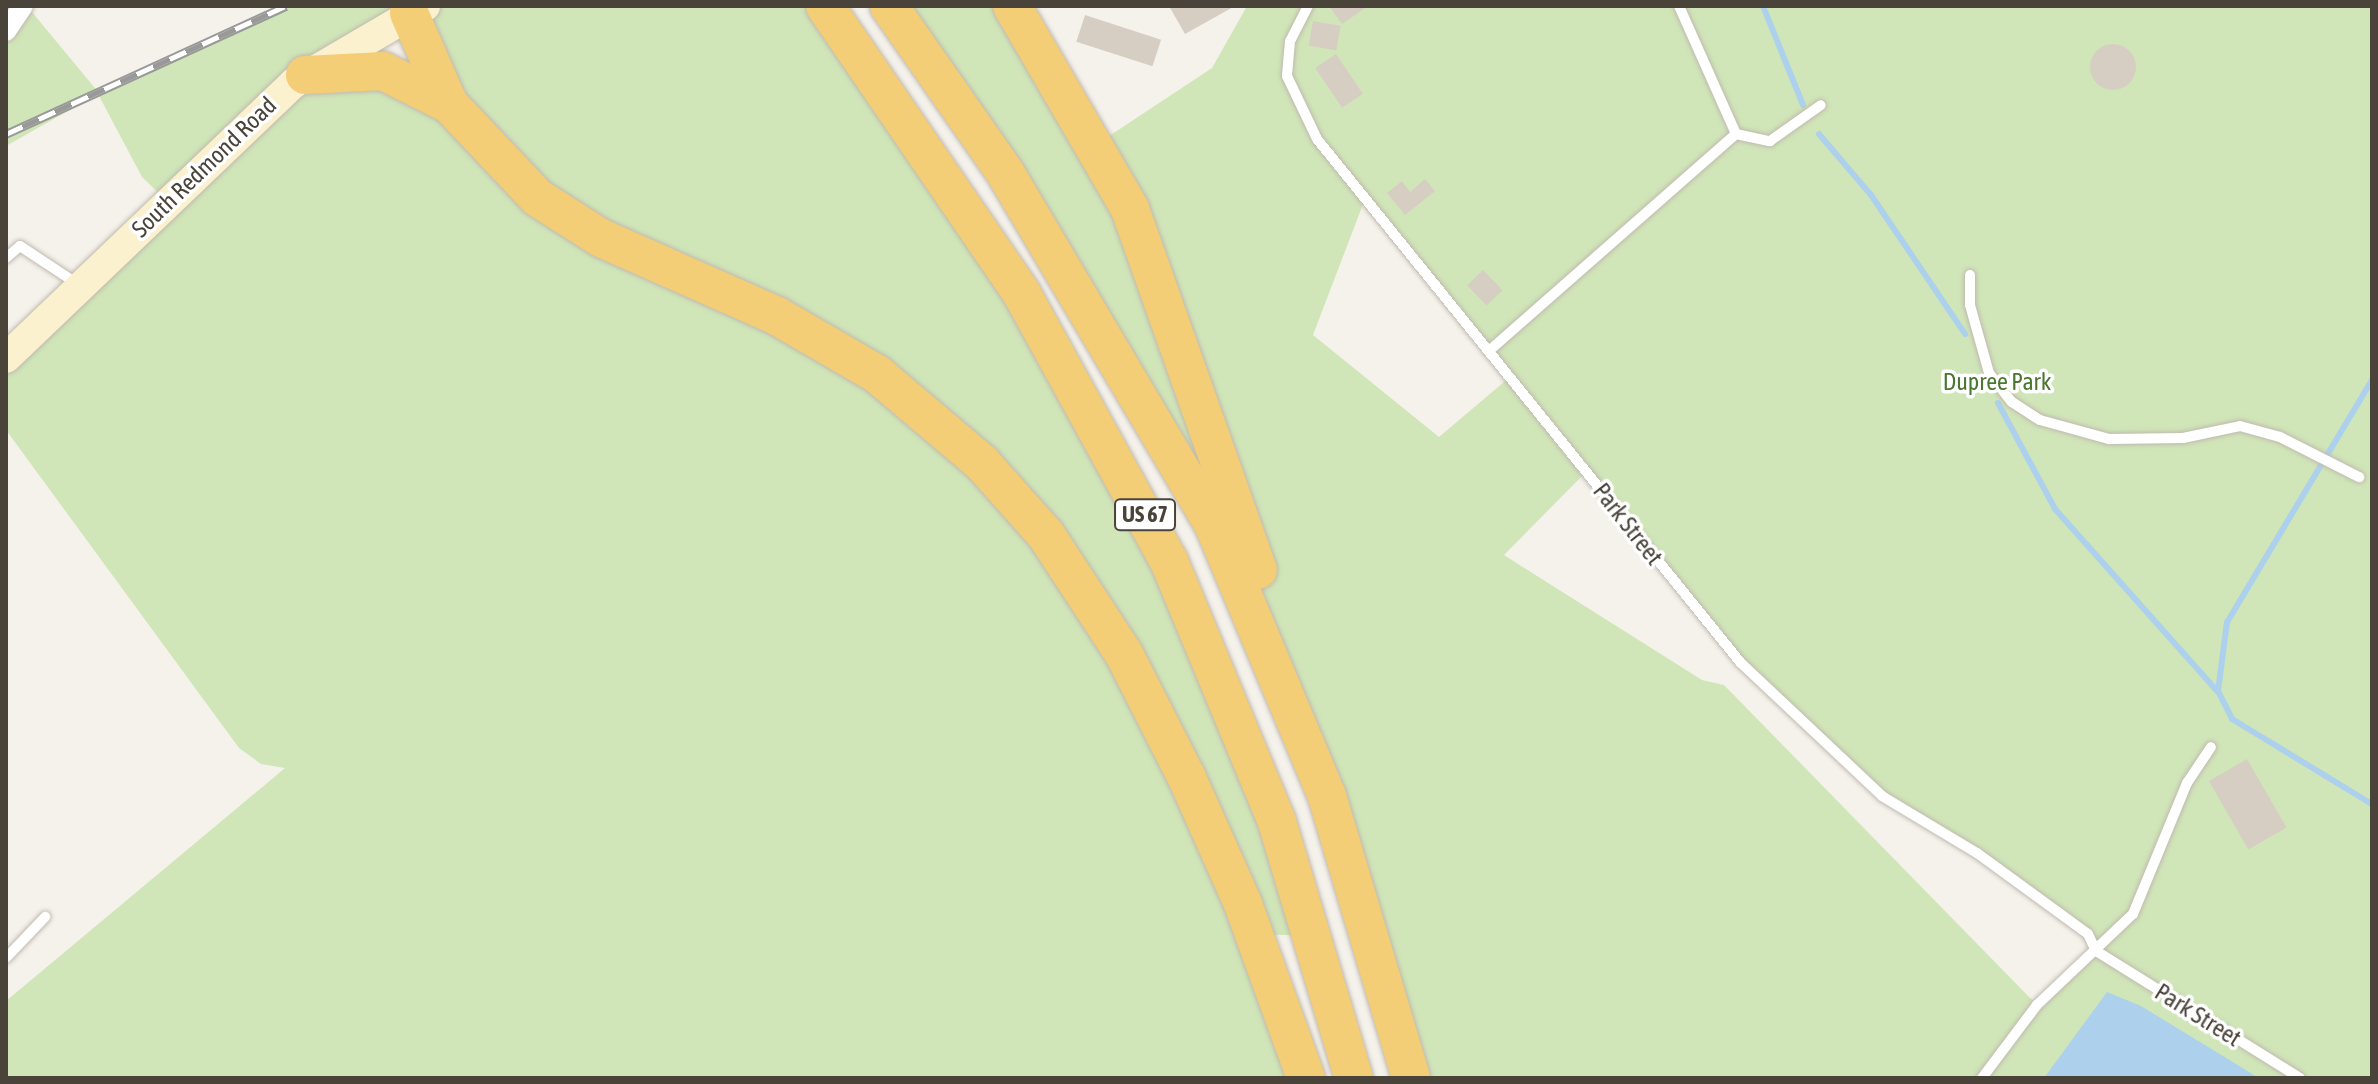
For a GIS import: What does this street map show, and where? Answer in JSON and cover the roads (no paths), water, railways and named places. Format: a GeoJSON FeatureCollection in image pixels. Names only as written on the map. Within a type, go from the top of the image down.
{"type":"FeatureCollection","features":[{"type":"Feature","properties":{"kind":"highway","name":"US 67"},"geometry":{"type":"LineString","coordinates":[[825,6],[1022,294],[1169,561],[1277,822],[1354,1078]]}},
{"type":"Feature","properties":{"kind":"highway","name":"US 67"},"geometry":{"type":"LineString","coordinates":[[889,6],[1006,174],[1193,489],[1298,716],[1411,1078]]}},
{"type":"Feature","properties":{"kind":"highway"},"geometry":{"type":"LineString","coordinates":[[1012,6],[1104,156],[1157,275],[1264,586],[1298,716]]}},
{"type":"Feature","properties":{"kind":"highway"},"geometry":{"type":"LineString","coordinates":[[414,8],[449,104]]}},
{"type":"Feature","properties":{"kind":"highway"},"geometry":{"type":"LineString","coordinates":[[305,75],[383,71],[449,104],[538,198],[601,238],[777,316],[877,374],[932,417],[1022,506],[1100,613],[1178,758],[1243,904],[1306,1078]]}},
{"type":"Feature","properties":{"kind":"street"},"geometry":{"type":"LineString","coordinates":[[6,31],[23,6]]}},
{"type":"Feature","properties":{"kind":"street","name":"South Redmond Road"},"geometry":{"type":"LineString","coordinates":[[6,358],[305,75],[414,8]]}},
{"type":"Feature","properties":{"kind":"lane","name":"Park Street"},"geometry":{"type":"LineString","coordinates":[[1308,6],[1288,52],[1291,93],[1317,139],[1740,662],[1806,731],[1882,796],[1977,853],[2088,934],[2096,951],[2300,1078]]}},
{"type":"Feature","properties":{"kind":"lane"},"geometry":{"type":"LineString","coordinates":[[1679,6],[1736,134]]}},
{"type":"Feature","properties":{"kind":"lane"},"geometry":{"type":"LineString","coordinates":[[1736,134],[1770,141],[1821,105]]}},
{"type":"Feature","properties":{"kind":"lane"},"geometry":{"type":"LineString","coordinates":[[1490,350],[1736,134]]}},
{"type":"Feature","properties":{"kind":"lane"},"geometry":{"type":"LineString","coordinates":[[6,258],[20,246],[81,287]]}},
{"type":"Feature","properties":{"kind":"lane"},"geometry":{"type":"LineString","coordinates":[[1970,275],[1970,305],[1989,373],[2012,402],[2040,420],[2109,439],[2183,438],[2240,426],[2311,451],[2359,477]]}},
{"type":"Feature","properties":{"kind":"lane"},"geometry":{"type":"LineString","coordinates":[[1982,1078],[2037,1005],[2133,914],[2187,783],[2211,747]]}},
{"type":"Feature","properties":{"kind":"lane"},"geometry":{"type":"LineString","coordinates":[[6,958],[45,917]]}},
{"type":"Feature","properties":{"kind":"water"},"geometry":{"type":"Polygon","coordinates":[[[2107,992],[2141,1006],[2259,1078],[2044,1078],[2107,992]]]}},
{"type":"Feature","properties":{"kind":"waterway"},"geometry":{"type":"LineString","coordinates":[[1763,6],[1803,105]]}},
{"type":"Feature","properties":{"kind":"waterway"},"geometry":{"type":"LineString","coordinates":[[1819,134],[1871,195],[1965,334]]}},
{"type":"Feature","properties":{"kind":"waterway"},"geometry":{"type":"LineString","coordinates":[[2372,380],[2227,622],[2218,691],[2232,719],[2372,804]]}},
{"type":"Feature","properties":{"kind":"waterway"},"geometry":{"type":"LineString","coordinates":[[1998,403],[2055,509],[2217,691]]}},
{"type":"Feature","properties":{"kind":"railway"},"geometry":{"type":"LineString","coordinates":[[6,134],[286,6]]}},
{"type":"Feature","properties":{"kind":"park label","name":"Dupree Park"},"geometry":{"type":"Point","coordinates":[1997,382]}}]}
